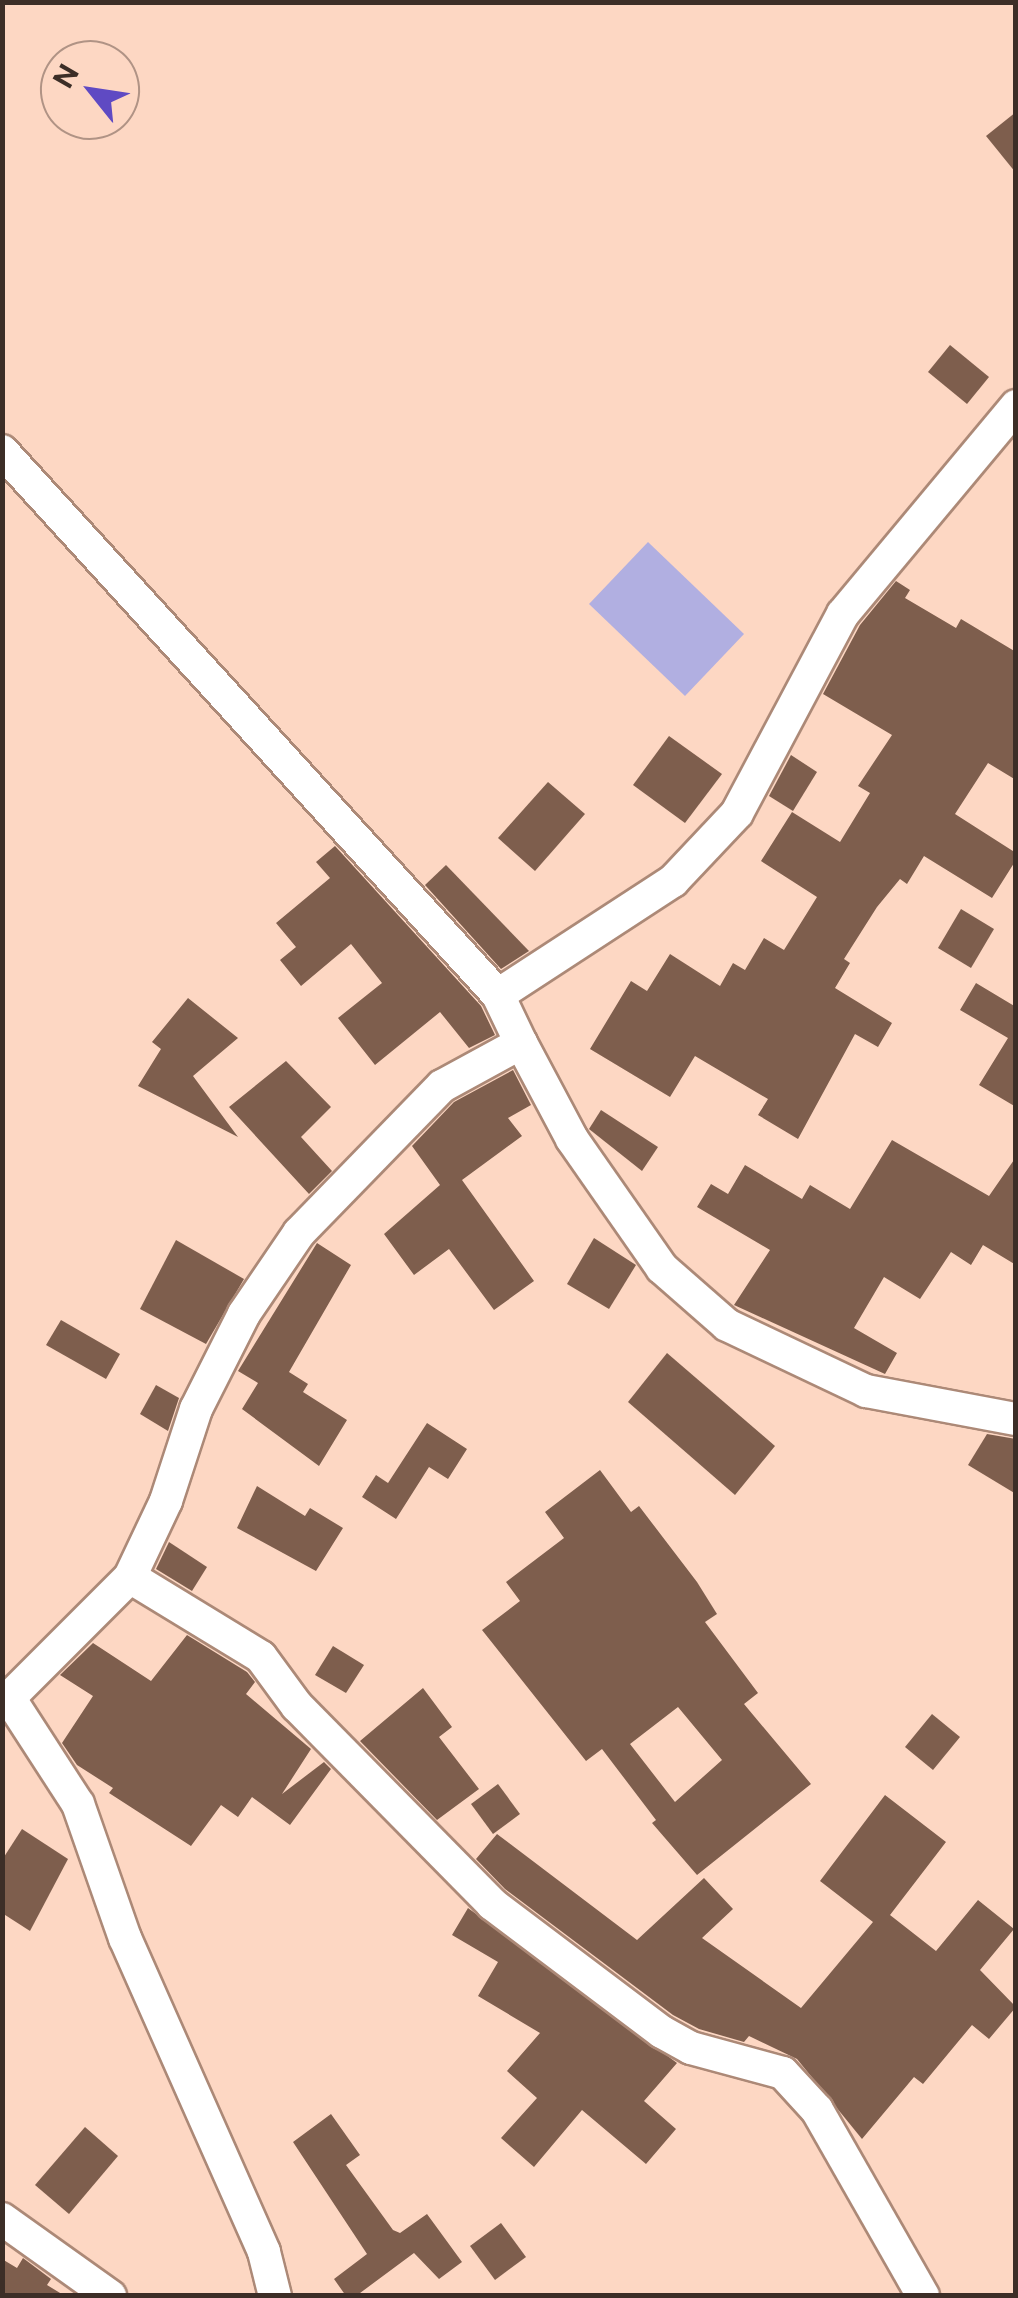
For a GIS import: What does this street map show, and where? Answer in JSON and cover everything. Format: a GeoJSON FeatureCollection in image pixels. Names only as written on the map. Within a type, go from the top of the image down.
{"type":"FeatureCollection","features":[{"type":"Feature","properties":{"kind":"street"},"geometry":{"type":"LineString","coordinates":[[498,995],[674,880],[737,813],[843,614],[1016,406]]}},
{"type":"Feature","properties":{"kind":"street"},"geometry":{"type":"LineString","coordinates":[[2,451],[498,995],[572,1140],[662,1268],[726,1325],[866,1391],[1016,1419]]}},
{"type":"Feature","properties":{"kind":"street"},"geometry":{"type":"LineString","coordinates":[[274,2296],[264,2252],[125,1938],[78,1804],[6,1702],[130,1577],[166,1501],[196,1409],[244,1314],[299,1233],[442,1086],[522,1043]]}},
{"type":"Feature","properties":{"kind":"street"},"geometry":{"type":"LineString","coordinates":[[130,1577],[261,1657],[297,1706],[508,1916],[662,2032],[691,2048],[784,2073],[818,2110],[923,2296]]}},
{"type":"Feature","properties":{"kind":"street"},"geometry":{"type":"LineString","coordinates":[[2,2219],[110,2296]]}},
{"type":"Feature","properties":{"kind":"water"},"geometry":{"type":"Polygon","coordinates":[[[648,542],[744,634],[685,696],[589,604],[648,542]]]}},
{"type":"Feature","properties":{"kind":"building"},"geometry":{"type":"Polygon","coordinates":[[[1016,112],[1016,173],[986,136],[1016,112]]]}},
{"type":"Feature","properties":{"kind":"building"},"geometry":{"type":"Polygon","coordinates":[[[950,345],[989,377],[967,404],[928,372],[950,345]]]}},
{"type":"Feature","properties":{"kind":"building"},"geometry":{"type":"Polygon","coordinates":[[[896,581],[910,590],[905,598],[956,628],[961,619],[1016,652],[1016,780],[988,763],[955,814],[1016,853],[1016,860],[992,898],[924,856],[907,884],[900,879],[877,907],[844,959],[850,963],[835,988],[892,1023],[878,1047],[855,1034],[798,1139],[758,1115],[768,1099],[695,1056],[670,1097],[590,1049],[631,981],[647,991],[670,954],[720,986],[733,963],[745,970],[764,938],[784,950],[817,897],[761,861],[792,812],[840,842],[870,793],[858,786],[892,735],[823,694],[860,625],[896,581]]]}},
{"type":"Feature","properties":{"kind":"building"},"geometry":{"type":"Polygon","coordinates":[[[669,736],[722,774],[685,823],[633,785],[669,736]]]}},
{"type":"Feature","properties":{"kind":"building"},"geometry":{"type":"Polygon","coordinates":[[[791,755],[817,772],[793,811],[769,796],[791,755]]]}},
{"type":"Feature","properties":{"kind":"building"},"geometry":{"type":"Polygon","coordinates":[[[548,782],[585,814],[535,871],[498,838],[548,782]]]}},
{"type":"Feature","properties":{"kind":"building"},"geometry":{"type":"Polygon","coordinates":[[[335,846],[481,1006],[495,1035],[469,1048],[440,1012],[375,1065],[338,1018],[382,983],[351,944],[301,986],[280,960],[296,947],[276,923],[330,878],[316,862],[335,846]]]}},
{"type":"Feature","properties":{"kind":"building"},"geometry":{"type":"Polygon","coordinates":[[[446,865],[529,951],[501,969],[425,885],[446,865]]]}},
{"type":"Feature","properties":{"kind":"building"},"geometry":{"type":"Polygon","coordinates":[[[961,909],[994,929],[971,968],[938,948],[961,909]]]}},
{"type":"Feature","properties":{"kind":"building"},"geometry":{"type":"Polygon","coordinates":[[[976,983],[1016,1007],[1016,1107],[979,1085],[1008,1038],[960,1010],[976,983]]]}},
{"type":"Feature","properties":{"kind":"building"},"geometry":{"type":"Polygon","coordinates":[[[188,998],[238,1038],[193,1076],[238,1137],[138,1086],[161,1049],[152,1042],[188,998]]]}},
{"type":"Feature","properties":{"kind":"building"},"geometry":{"type":"Polygon","coordinates":[[[286,1061],[331,1107],[301,1137],[332,1171],[309,1194],[229,1107],[286,1061]]]}},
{"type":"Feature","properties":{"kind":"building"},"geometry":{"type":"Polygon","coordinates":[[[513,1070],[531,1105],[508,1118],[522,1136],[462,1180],[534,1281],[494,1310],[449,1249],[414,1275],[384,1234],[440,1185],[412,1146],[454,1102],[513,1070]]]}},
{"type":"Feature","properties":{"kind":"building"},"geometry":{"type":"Polygon","coordinates":[[[601,1110],[658,1147],[642,1171],[589,1129],[601,1110]]]}},
{"type":"Feature","properties":{"kind":"building"},"geometry":{"type":"Polygon","coordinates":[[[892,1140],[989,1196],[1016,1157],[1016,1265],[983,1245],[971,1265],[951,1252],[920,1299],[884,1277],[854,1328],[897,1353],[885,1374],[734,1305],[770,1250],[697,1207],[711,1184],[728,1194],[745,1165],[802,1199],[810,1185],[850,1209],[892,1140]]]}},
{"type":"Feature","properties":{"kind":"building"},"geometry":{"type":"Polygon","coordinates":[[[594,1238],[636,1265],[609,1309],[567,1284],[594,1238]]]}},
{"type":"Feature","properties":{"kind":"building"},"geometry":{"type":"Polygon","coordinates":[[[176,1240],[244,1279],[206,1344],[140,1309],[176,1240]]]}},
{"type":"Feature","properties":{"kind":"building"},"geometry":{"type":"Polygon","coordinates":[[[317,1243],[351,1265],[289,1372],[308,1384],[303,1392],[347,1420],[319,1466],[242,1409],[258,1383],[238,1371],[317,1243]]]}},
{"type":"Feature","properties":{"kind":"building"},"geometry":{"type":"Polygon","coordinates":[[[61,1320],[120,1354],[106,1379],[46,1345],[61,1320]]]}},
{"type":"Feature","properties":{"kind":"building"},"geometry":{"type":"Polygon","coordinates":[[[667,1353],[775,1446],[735,1495],[628,1402],[667,1353]]]}},
{"type":"Feature","properties":{"kind":"building"},"geometry":{"type":"Polygon","coordinates":[[[156,1385],[179,1398],[168,1431],[140,1414],[156,1385]]]}},
{"type":"Feature","properties":{"kind":"building"},"geometry":{"type":"Polygon","coordinates":[[[427,1423],[467,1449],[448,1479],[429,1467],[396,1519],[362,1497],[376,1475],[388,1483],[427,1423]]]}},
{"type":"Feature","properties":{"kind":"building"},"geometry":{"type":"Polygon","coordinates":[[[987,1434],[1016,1439],[1016,1494],[968,1465],[987,1434]]]}},
{"type":"Feature","properties":{"kind":"building"},"geometry":{"type":"Polygon","coordinates":[[[600,1470],[631,1512],[639,1506],[717,1614],[705,1622],[758,1693],[744,1704],[811,1784],[697,1875],[652,1823],[656,1820],[602,1749],[586,1761],[482,1630],[520,1601],[506,1582],[564,1538],[545,1512],[600,1470]],[[678,1707],[630,1744],[675,1802],[722,1760],[678,1707]]]}},
{"type":"Feature","properties":{"kind":"building"},"geometry":{"type":"Polygon","coordinates":[[[257,1486],[305,1516],[310,1508],[343,1528],[316,1571],[237,1528],[257,1486]]]}},
{"type":"Feature","properties":{"kind":"building"},"geometry":{"type":"Polygon","coordinates":[[[169,1542],[207,1567],[192,1591],[156,1569],[169,1542]]]}},
{"type":"Feature","properties":{"kind":"building"},"geometry":{"type":"Polygon","coordinates":[[[187,1635],[247,1672],[255,1682],[246,1694],[311,1749],[282,1794],[324,1762],[331,1769],[290,1825],[252,1797],[238,1817],[221,1805],[191,1846],[109,1793],[113,1788],[77,1765],[62,1743],[93,1696],[60,1675],[93,1643],[151,1681],[187,1635]]]}},
{"type":"Feature","properties":{"kind":"building"},"geometry":{"type":"Polygon","coordinates":[[[333,1646],[364,1665],[346,1693],[315,1675],[333,1646]]]}},
{"type":"Feature","properties":{"kind":"building"},"geometry":{"type":"Polygon","coordinates":[[[423,1688],[452,1727],[439,1737],[479,1789],[437,1820],[360,1741],[423,1688]]]}},
{"type":"Feature","properties":{"kind":"building"},"geometry":{"type":"Polygon","coordinates":[[[932,1714],[960,1737],[933,1770],[905,1747],[932,1714]]]}},
{"type":"Feature","properties":{"kind":"building"},"geometry":{"type":"Polygon","coordinates":[[[498,1784],[520,1814],[493,1834],[471,1804],[498,1784]]]}},
{"type":"Feature","properties":{"kind":"building"},"geometry":{"type":"Polygon","coordinates":[[[885,1795],[946,1842],[890,1915],[936,1951],[978,1900],[1014,1929],[980,1970],[1016,2007],[989,2039],[972,2025],[923,2084],[914,2077],[862,2139],[797,2059],[749,2036],[744,2042],[699,2029],[673,2015],[505,1889],[476,1859],[497,1834],[637,1940],[704,1878],[733,1909],[702,1938],[801,2008],[873,1922],[820,1881],[885,1795]]]}},
{"type":"Feature","properties":{"kind":"building"},"geometry":{"type":"Polygon","coordinates":[[[22,1829],[68,1859],[30,1931],[2,1913],[2,1860],[22,1829]]]}},
{"type":"Feature","properties":{"kind":"building"},"geometry":{"type":"Polygon","coordinates":[[[468,1908],[677,2063],[644,2101],[676,2129],[646,2164],[582,2110],[534,2167],[501,2138],[537,2098],[507,2071],[540,2033],[478,1996],[498,1962],[452,1935],[468,1908]]]}},
{"type":"Feature","properties":{"kind":"building"},"geometry":{"type":"Polygon","coordinates":[[[331,2114],[360,2155],[346,2165],[393,2230],[400,2233],[427,2214],[462,2262],[439,2279],[414,2253],[356,2296],[346,2296],[334,2279],[367,2254],[293,2142],[331,2114]]]}},
{"type":"Feature","properties":{"kind":"building"},"geometry":{"type":"Polygon","coordinates":[[[85,2127],[118,2156],[69,2214],[35,2185],[85,2127]]]}},
{"type":"Feature","properties":{"kind":"building"},"geometry":{"type":"Polygon","coordinates":[[[501,2223],[526,2257],[495,2280],[470,2246],[501,2223]]]}},
{"type":"Feature","properties":{"kind":"building"},"geometry":{"type":"Polygon","coordinates":[[[23,2258],[51,2279],[47,2285],[65,2296],[2,2296],[2,2259],[17,2268],[23,2258]]]}}]}
